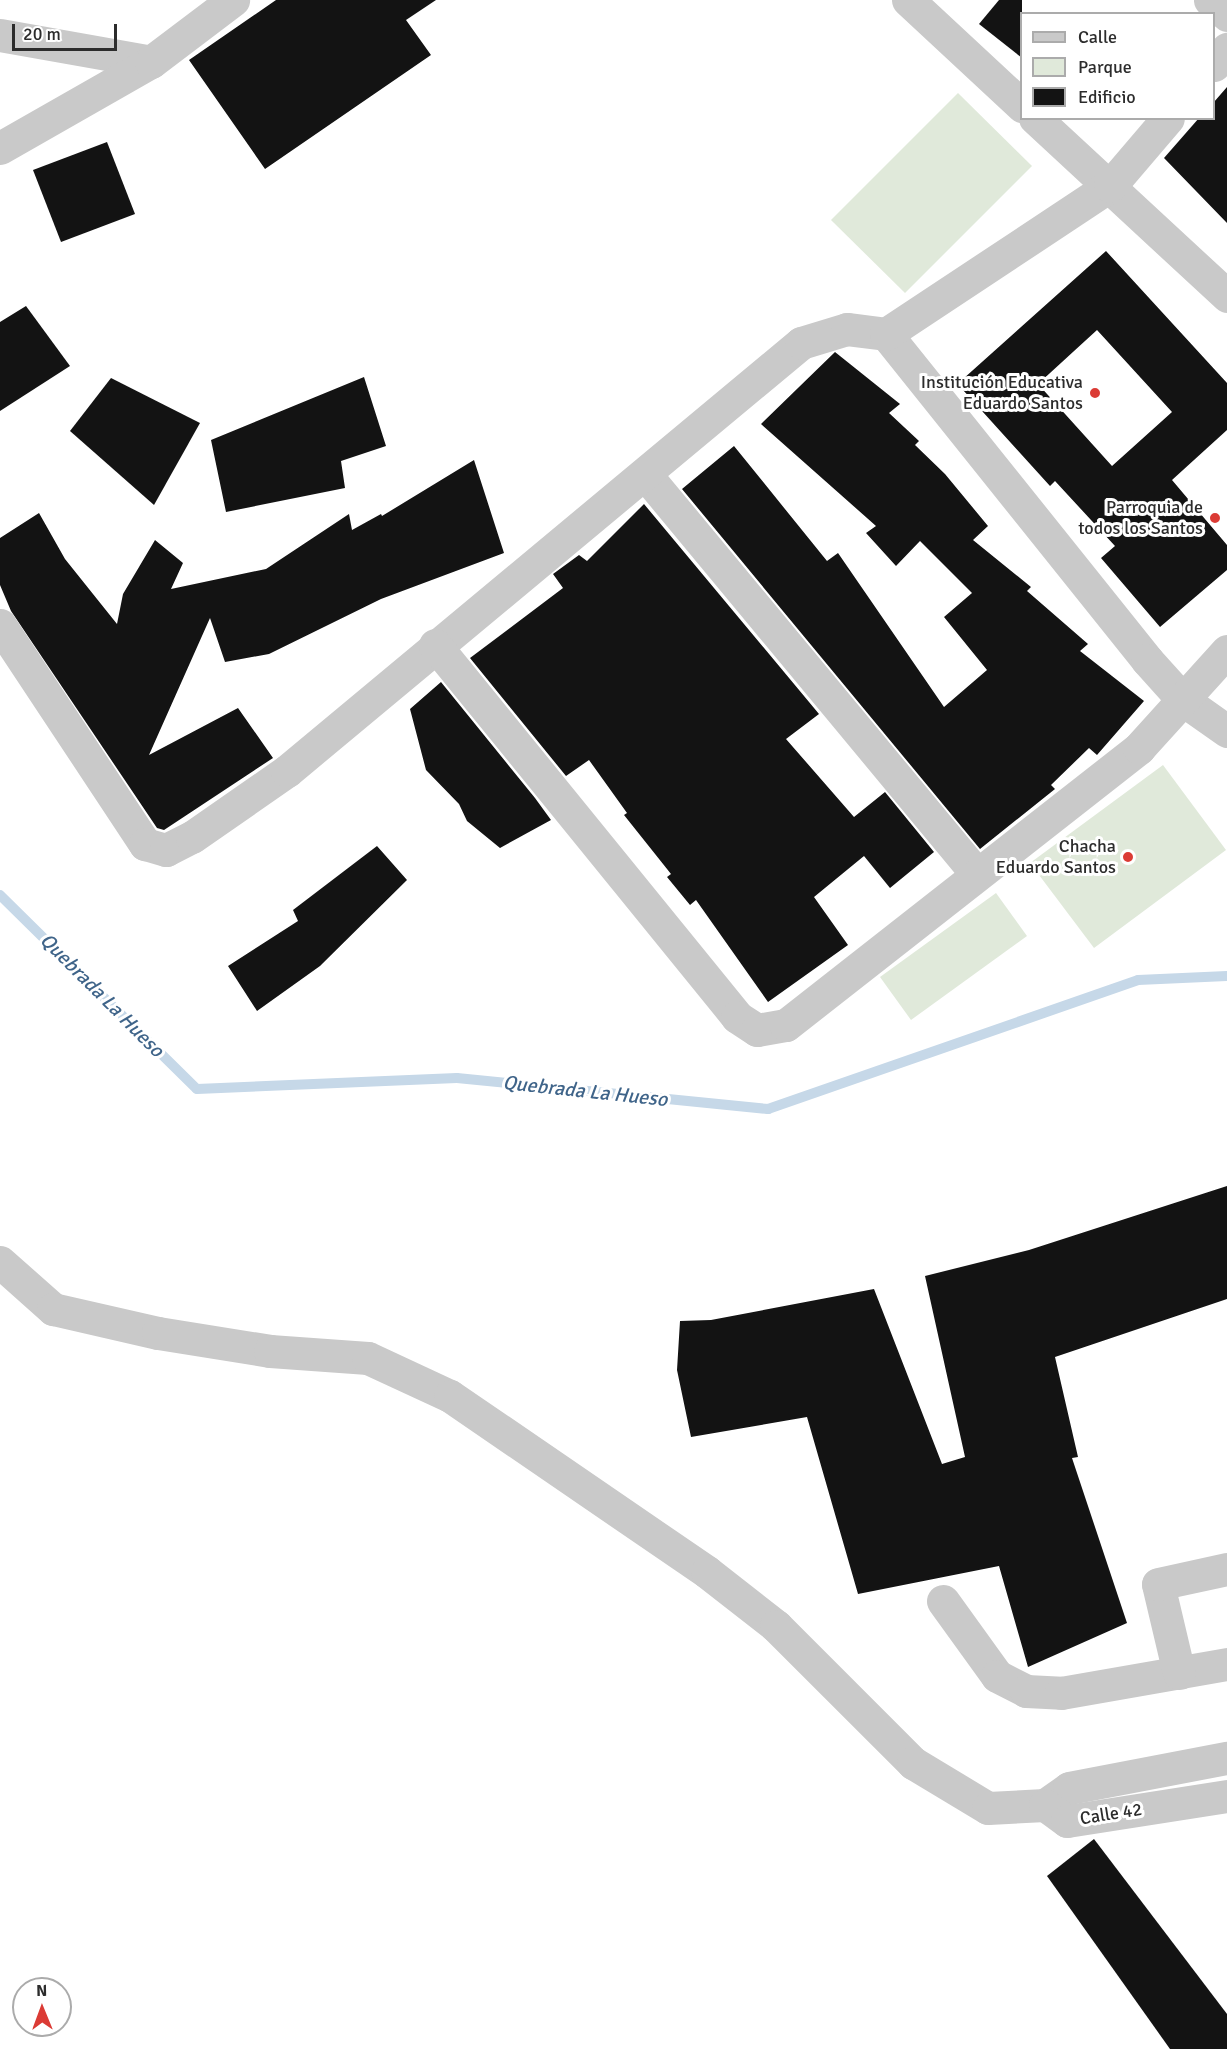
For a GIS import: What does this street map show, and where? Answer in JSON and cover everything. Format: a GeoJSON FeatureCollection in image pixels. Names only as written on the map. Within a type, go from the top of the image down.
{"type":"FeatureCollection","features":[{"type":"Feature","properties":{"kind":"street"},"geometry":{"type":"LineString","coordinates":[[0,148],[151,62],[232,0]]}},
{"type":"Feature","properties":{"kind":"street"},"geometry":{"type":"LineString","coordinates":[[908,0],[1020,104]]}},
{"type":"Feature","properties":{"kind":"street"},"geometry":{"type":"LineString","coordinates":[[1210,0],[1227,15]]}},
{"type":"Feature","properties":{"kind":"street"},"geometry":{"type":"LineString","coordinates":[[0,35],[151,62]]}},
{"type":"Feature","properties":{"kind":"street"},"geometry":{"type":"LineString","coordinates":[[1215,64],[1227,49]]}},
{"type":"Feature","properties":{"kind":"street"},"geometry":{"type":"LineString","coordinates":[[1037,120],[1227,297]]}},
{"type":"Feature","properties":{"kind":"street"},"geometry":{"type":"LineString","coordinates":[[0,625],[145,844],[166,850],[192,837],[287,771],[435,645],[801,343],[848,329],[886,334],[1110,186],[1166,120]]}},
{"type":"Feature","properties":{"kind":"street"},"geometry":{"type":"LineString","coordinates":[[886,334],[1183,700],[1227,731]]}},
{"type":"Feature","properties":{"kind":"street"},"geometry":{"type":"LineString","coordinates":[[645,474],[976,873]]}},
{"type":"Feature","properties":{"kind":"street"},"geometry":{"type":"LineString","coordinates":[[435,645],[737,1017],[757,1030],[786,1025],[976,873],[1139,748],[1227,651]]}},
{"type":"Feature","properties":{"kind":"street"},"geometry":{"type":"LineString","coordinates":[[0,1262],[53,1309],[158,1333],[270,1351],[368,1358],[450,1396],[706,1572],[776,1626],[913,1763],[988,1808],[1045,1805]]}},
{"type":"Feature","properties":{"kind":"street"},"geometry":{"type":"LineString","coordinates":[[1179,1673],[1158,1584],[1227,1569]]}},
{"type":"Feature","properties":{"kind":"street"},"geometry":{"type":"LineString","coordinates":[[943,1601],[997,1676],[1026,1691],[1061,1693],[1227,1664]]}},
{"type":"Feature","properties":{"kind":"street","name":"Calle 42"},"geometry":{"type":"LineString","coordinates":[[1227,1758],[1069,1788],[1045,1805],[1067,1821],[1227,1796]]}},
{"type":"Feature","properties":{"kind":"green space"},"geometry":{"type":"Polygon","coordinates":[[[958,93],[1032,166],[905,293],[831,220],[958,93]]]}},
{"type":"Feature","properties":{"kind":"green space","name":"Chacha Eduardo Santos"},"geometry":{"type":"Polygon","coordinates":[[[1163,765],[1226,850],[1094,948],[1030,863],[1163,765]]]}},
{"type":"Feature","properties":{"kind":"green space"},"geometry":{"type":"Polygon","coordinates":[[[996,893],[1027,936],[911,1020],[880,977],[996,893]]]}},
{"type":"Feature","properties":{"kind":"building"},"geometry":{"type":"Polygon","coordinates":[[[276,0],[436,0],[406,20],[431,55],[265,169],[189,60],[276,0]]]}},
{"type":"Feature","properties":{"kind":"building"},"geometry":{"type":"Polygon","coordinates":[[[999,0],[1022,0],[1020,56],[979,24],[999,0]]]}},
{"type":"Feature","properties":{"kind":"building"},"geometry":{"type":"Polygon","coordinates":[[[1227,87],[1227,223],[1164,158],[1197,120],[1215,120],[1215,101],[1227,87]]]}},
{"type":"Feature","properties":{"kind":"building"},"geometry":{"type":"Polygon","coordinates":[[[107,142],[135,214],[61,242],[33,170],[107,142]]]}},
{"type":"Feature","properties":{"kind":"building"},"geometry":{"type":"Polygon","coordinates":[[[1106,251],[1227,383],[1227,430],[1172,480],[1227,545],[1227,570],[1160,627],[1101,558],[1115,546],[1055,481],[1050,486],[963,390],[963,379],[1106,251]],[[1097,330],[1038,384],[1112,466],[1172,412],[1097,330]]]}},
{"type":"Feature","properties":{"kind":"building"},"geometry":{"type":"Polygon","coordinates":[[[26,306],[70,366],[0,411],[0,322],[26,306]]]}},
{"type":"Feature","properties":{"kind":"building"},"geometry":{"type":"Polygon","coordinates":[[[835,352],[900,404],[889,413],[919,441],[915,445],[945,474],[988,526],[973,540],[1031,587],[1027,591],[1088,644],[1080,651],[1144,701],[1097,755],[1089,748],[1051,785],[1055,789],[980,849],[682,489],[734,446],[827,561],[838,553],[944,707],[987,670],[944,617],[972,593],[920,541],[896,566],[866,533],[876,526],[761,424],[835,352]]]}},
{"type":"Feature","properties":{"kind":"building"},"geometry":{"type":"Polygon","coordinates":[[[364,377],[386,446],[341,461],[345,488],[226,512],[211,440],[364,377]]]}},
{"type":"Feature","properties":{"kind":"building"},"geometry":{"type":"Polygon","coordinates":[[[111,378],[200,423],[154,505],[70,431],[111,378]]]}},
{"type":"Feature","properties":{"kind":"building"},"geometry":{"type":"Polygon","coordinates":[[[474,460],[504,553],[381,599],[269,654],[225,662],[210,618],[149,755],[238,708],[273,758],[164,830],[157,828],[11,611],[0,585],[0,538],[39,513],[65,559],[117,624],[123,594],[155,540],[183,563],[171,589],[266,569],[349,514],[352,530],[381,514],[382,516],[474,460]]]}},
{"type":"Feature","properties":{"kind":"building"},"geometry":{"type":"Polygon","coordinates":[[[644,504],[819,714],[786,739],[854,817],[885,792],[934,852],[890,888],[864,856],[814,897],[848,945],[768,1002],[696,900],[690,905],[667,877],[671,874],[624,815],[627,813],[589,760],[566,776],[470,658],[563,588],[553,574],[579,555],[587,561],[644,504]]]}},
{"type":"Feature","properties":{"kind":"building"},"geometry":{"type":"Polygon","coordinates":[[[441,682],[551,820],[500,848],[467,821],[459,804],[426,770],[410,709],[441,682]]]}},
{"type":"Feature","properties":{"kind":"building"},"geometry":{"type":"Polygon","coordinates":[[[377,846],[407,880],[320,966],[257,1011],[228,966],[298,921],[293,910],[377,846]]]}},
{"type":"Feature","properties":{"kind":"building"},"geometry":{"type":"Polygon","coordinates":[[[1227,1186],[1227,1299],[1055,1357],[1078,1457],[1072,1458],[1127,1623],[1028,1667],[999,1566],[858,1594],[807,1417],[691,1437],[677,1370],[680,1321],[711,1320],[874,1289],[942,1464],[965,1457],[925,1276],[1029,1250],[1227,1186]]]}},
{"type":"Feature","properties":{"kind":"building"},"geometry":{"type":"Polygon","coordinates":[[[1094,1839],[1227,2014],[1227,2049],[1170,2049],[1047,1876],[1094,1839]]]}},
{"type":"Feature","properties":{"kind":"waterway","name":"Quebrada La Hueso"},"geometry":{"type":"LineString","coordinates":[[0,895],[197,1089],[457,1078],[768,1109],[1138,980],[1227,976]]}},
{"type":"Feature","properties":{"kind":"place","name":"Institución Educativa Eduardo Santos"},"geometry":{"type":"Point","coordinates":[1095,393]}},
{"type":"Feature","properties":{"kind":"place","name":"Parroquia de todos los Santos"},"geometry":{"type":"Point","coordinates":[1215,518]}},
{"type":"Feature","properties":{"kind":"place","name":"Chacha Eduardo Santos"},"geometry":{"type":"Point","coordinates":[1128,857]}}]}
